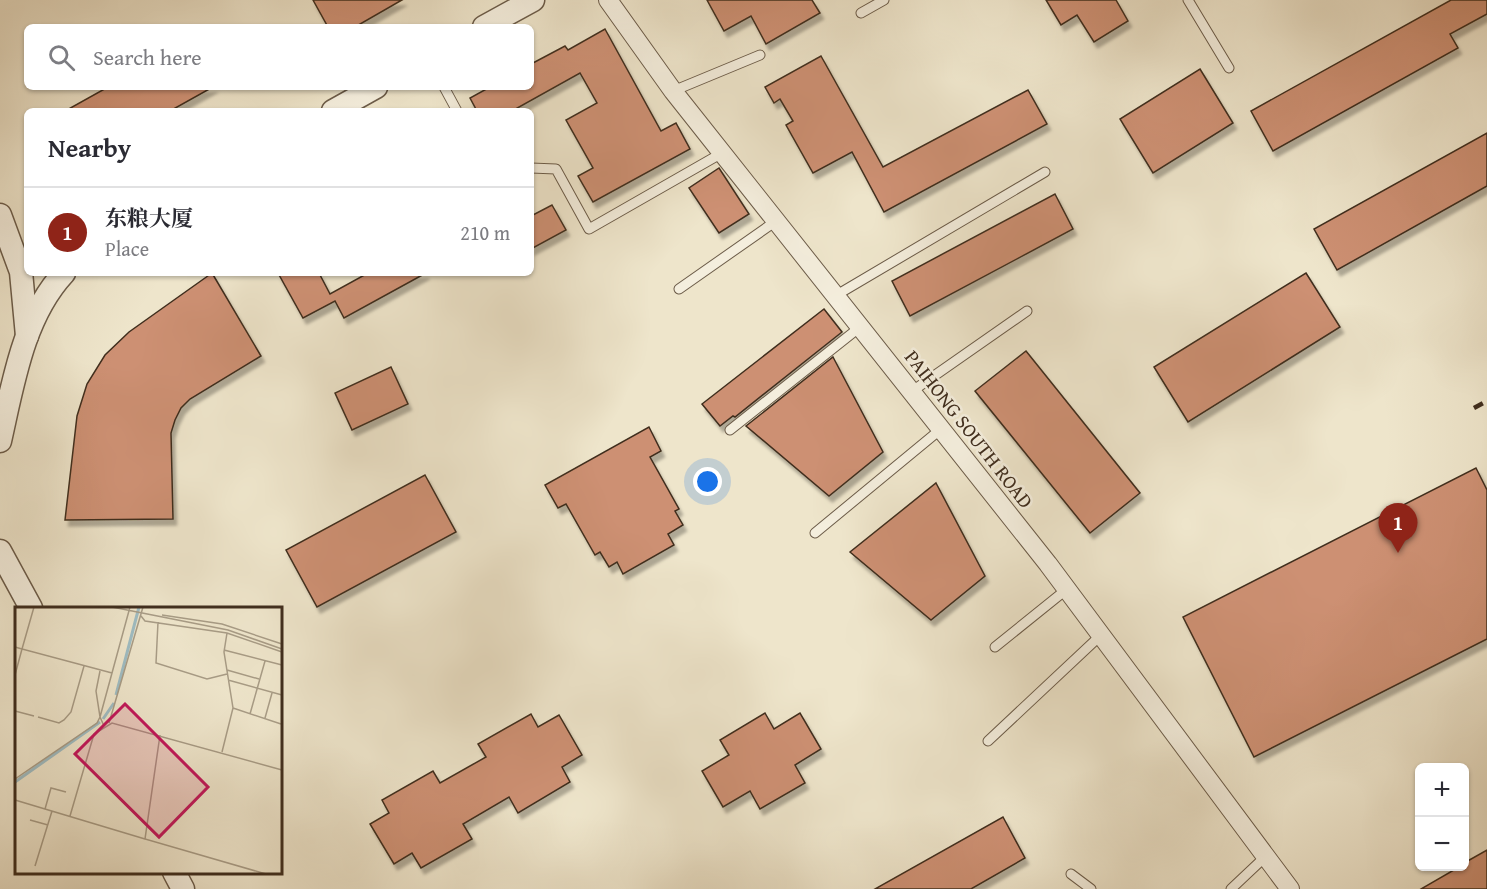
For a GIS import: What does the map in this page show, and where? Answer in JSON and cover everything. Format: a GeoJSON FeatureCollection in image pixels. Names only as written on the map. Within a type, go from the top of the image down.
{"type":"FeatureCollection","features":[{"type":"Feature","properties":{"kind":"street"},"geometry":{"type":"LineString","coordinates":[[489,24],[533,0]]}},
{"type":"Feature","properties":{"kind":"street","name":"PAIHONG SOUTH ROAD"},"geometry":{"type":"LineString","coordinates":[[608,0],[673,91],[1067,589],[1290,889]]}},
{"type":"Feature","properties":{"kind":"street"},"geometry":{"type":"LineString","coordinates":[[338,108],[371,90]]}},
{"type":"Feature","properties":{"kind":"street"},"geometry":{"type":"LineString","coordinates":[[0,215],[21,272],[27,336]]}},
{"type":"Feature","properties":{"kind":"street"},"geometry":{"type":"LineString","coordinates":[[0,441],[7,381],[51,286],[61,276]]}},
{"type":"Feature","properties":{"kind":"street"},"geometry":{"type":"LineString","coordinates":[[0,551],[30,607]]}},
{"type":"Feature","properties":{"kind":"street"},"geometry":{"type":"LineString","coordinates":[[175,874],[183,889]]}},
{"type":"Feature","properties":{"kind":"lane"},"geometry":{"type":"LineString","coordinates":[[861,13],[884,0]]}},
{"type":"Feature","properties":{"kind":"lane"},"geometry":{"type":"LineString","coordinates":[[1188,0],[1229,68]]}},
{"type":"Feature","properties":{"kind":"lane"},"geometry":{"type":"LineString","coordinates":[[673,91],[760,55]]}},
{"type":"Feature","properties":{"kind":"lane"},"geometry":{"type":"LineString","coordinates":[[446,90],[455,108]]}},
{"type":"Feature","properties":{"kind":"lane"},"geometry":{"type":"LineString","coordinates":[[534,168],[556,169],[589,229],[722,153]]}},
{"type":"Feature","properties":{"kind":"lane"},"geometry":{"type":"LineString","coordinates":[[835,296],[1045,172]]}},
{"type":"Feature","properties":{"kind":"lane"},"geometry":{"type":"LineString","coordinates":[[680,289],[776,221]]}},
{"type":"Feature","properties":{"kind":"lane"},"geometry":{"type":"LineString","coordinates":[[911,392],[1027,312]]}},
{"type":"Feature","properties":{"kind":"lane"},"geometry":{"type":"LineString","coordinates":[[730,430],[860,327]]}},
{"type":"Feature","properties":{"kind":"lane"},"geometry":{"type":"LineString","coordinates":[[815,533],[941,429]]}},
{"type":"Feature","properties":{"kind":"lane"},"geometry":{"type":"LineString","coordinates":[[995,647],[1067,589]]}},
{"type":"Feature","properties":{"kind":"lane"},"geometry":{"type":"LineString","coordinates":[[988,741],[1101,635]]}},
{"type":"Feature","properties":{"kind":"lane"},"geometry":{"type":"LineString","coordinates":[[1231,889],[1266,856]]}},
{"type":"Feature","properties":{"kind":"lane"},"geometry":{"type":"LineString","coordinates":[[1071,874],[1091,889]]}},
{"type":"Feature","properties":{"kind":"building"},"geometry":{"type":"Polygon","coordinates":[[[313,0],[402,0],[360,24],[326,24],[313,0]]]}},
{"type":"Feature","properties":{"kind":"building"},"geometry":{"type":"Polygon","coordinates":[[[707,0],[812,0],[820,13],[766,44],[751,16],[724,31],[707,0]]]}},
{"type":"Feature","properties":{"kind":"building"},"geometry":{"type":"Polygon","coordinates":[[[1046,0],[1116,0],[1128,21],[1094,42],[1077,15],[1061,25],[1046,0]]]}},
{"type":"Feature","properties":{"kind":"building"},"geometry":{"type":"Polygon","coordinates":[[[1451,0],[1487,0],[1487,14],[1450,34],[1458,48],[1273,151],[1251,111],[1451,0]]]}},
{"type":"Feature","properties":{"kind":"building"},"geometry":{"type":"Polygon","coordinates":[[[605,29],[661,131],[676,123],[690,149],[593,202],[578,176],[593,168],[566,120],[597,103],[580,73],[517,108],[475,108],[470,98],[485,90],[534,90],[534,62],[565,46],[568,50],[605,29]]]}},
{"type":"Feature","properties":{"kind":"building"},"geometry":{"type":"Polygon","coordinates":[[[821,56],[883,167],[1028,90],[1047,124],[884,212],[852,152],[813,173],[786,125],[793,121],[780,99],[774,103],[765,87],[821,56]]]}},
{"type":"Feature","properties":{"kind":"building"},"geometry":{"type":"Polygon","coordinates":[[[1200,69],[1233,123],[1153,173],[1120,119],[1200,69]]]}},
{"type":"Feature","properties":{"kind":"building"},"geometry":{"type":"Polygon","coordinates":[[[103,90],[208,90],[175,108],[70,108],[103,90]]]}},
{"type":"Feature","properties":{"kind":"building"},"geometry":{"type":"Polygon","coordinates":[[[1487,133],[1487,186],[1337,270],[1314,229],[1487,133]]]}},
{"type":"Feature","properties":{"kind":"building"},"geometry":{"type":"Polygon","coordinates":[[[719,168],[749,214],[719,233],[689,188],[719,168]]]}},
{"type":"Feature","properties":{"kind":"building"},"geometry":{"type":"Polygon","coordinates":[[[1055,194],[1073,229],[910,316],[892,281],[1055,194]]]}},
{"type":"Feature","properties":{"kind":"building"},"geometry":{"type":"Polygon","coordinates":[[[552,205],[566,230],[534,247],[534,214],[552,205]]]}},
{"type":"Feature","properties":{"kind":"building"},"geometry":{"type":"Polygon","coordinates":[[[1306,273],[1340,327],[1188,422],[1154,367],[1306,273]]]}},
{"type":"Feature","properties":{"kind":"building"},"geometry":{"type":"Polygon","coordinates":[[[208,276],[214,276],[261,356],[190,399],[181,408],[171,433],[173,519],[65,520],[77,416],[87,384],[105,355],[129,332],[208,276]]]}},
{"type":"Feature","properties":{"kind":"building"},"geometry":{"type":"Polygon","coordinates":[[[280,276],[321,276],[330,294],[363,276],[421,276],[344,318],[335,301],[303,318],[280,276]]]}},
{"type":"Feature","properties":{"kind":"building"},"geometry":{"type":"Polygon","coordinates":[[[824,309],[842,332],[735,417],[733,416],[720,426],[702,404],[824,309]]]}},
{"type":"Feature","properties":{"kind":"building"},"geometry":{"type":"Polygon","coordinates":[[[1026,351],[1140,493],[1090,533],[975,391],[1026,351]]]}},
{"type":"Feature","properties":{"kind":"building"},"geometry":{"type":"Polygon","coordinates":[[[833,357],[883,452],[829,496],[746,426],[833,357]]]}},
{"type":"Feature","properties":{"kind":"building"},"geometry":{"type":"Polygon","coordinates":[[[391,367],[408,404],[352,430],[335,393],[391,367]]]}},
{"type":"Feature","properties":{"kind":"building"},"geometry":{"type":"Polygon","coordinates":[[[649,427],[661,451],[650,457],[679,509],[675,511],[683,525],[668,534],[674,545],[623,574],[617,562],[609,567],[600,552],[595,555],[566,504],[558,508],[545,485],[649,427]]]}},
{"type":"Feature","properties":{"kind":"building"},"geometry":{"type":"Polygon","coordinates":[[[1476,468],[1487,490],[1487,639],[1254,757],[1183,617],[1476,468]]]}},
{"type":"Feature","properties":{"kind":"building"},"geometry":{"type":"Polygon","coordinates":[[[425,475],[456,532],[317,607],[286,550],[425,475]]]}},
{"type":"Feature","properties":{"kind":"building"},"geometry":{"type":"Polygon","coordinates":[[[936,483],[985,576],[931,620],[850,552],[936,483]]]}},
{"type":"Feature","properties":{"kind":"building"},"geometry":{"type":"Polygon","coordinates":[[[765,713],[774,729],[800,713],[821,749],[795,765],[805,783],[760,809],[750,791],[723,807],[702,771],[729,755],[720,740],[765,713]]]}},
{"type":"Feature","properties":{"kind":"building"},"geometry":{"type":"Polygon","coordinates":[[[531,714],[538,727],[559,715],[582,755],[562,767],[570,782],[518,813],[509,797],[463,824],[472,839],[421,868],[412,853],[394,864],[370,824],[389,813],[382,800],[433,771],[440,783],[486,757],[478,744],[531,714]]]}},
{"type":"Feature","properties":{"kind":"building"},"geometry":{"type":"Polygon","coordinates":[[[1003,817],[1025,858],[971,889],[875,889],[1003,817]]]}},
{"type":"Feature","properties":{"kind":"building"},"geometry":{"type":"Polygon","coordinates":[[[1487,850],[1487,889],[1421,889],[1452,871],[1469,871],[1469,860],[1487,850]]]}},
{"type":"Feature","properties":{"kind":"railway"},"geometry":{"type":"LineString","coordinates":[[1474,408],[1487,401]]}},
{"type":"Feature","properties":{"kind":"place","name":"东粮大厦"},"geometry":{"type":"Point","coordinates":[1398,553]}}]}
